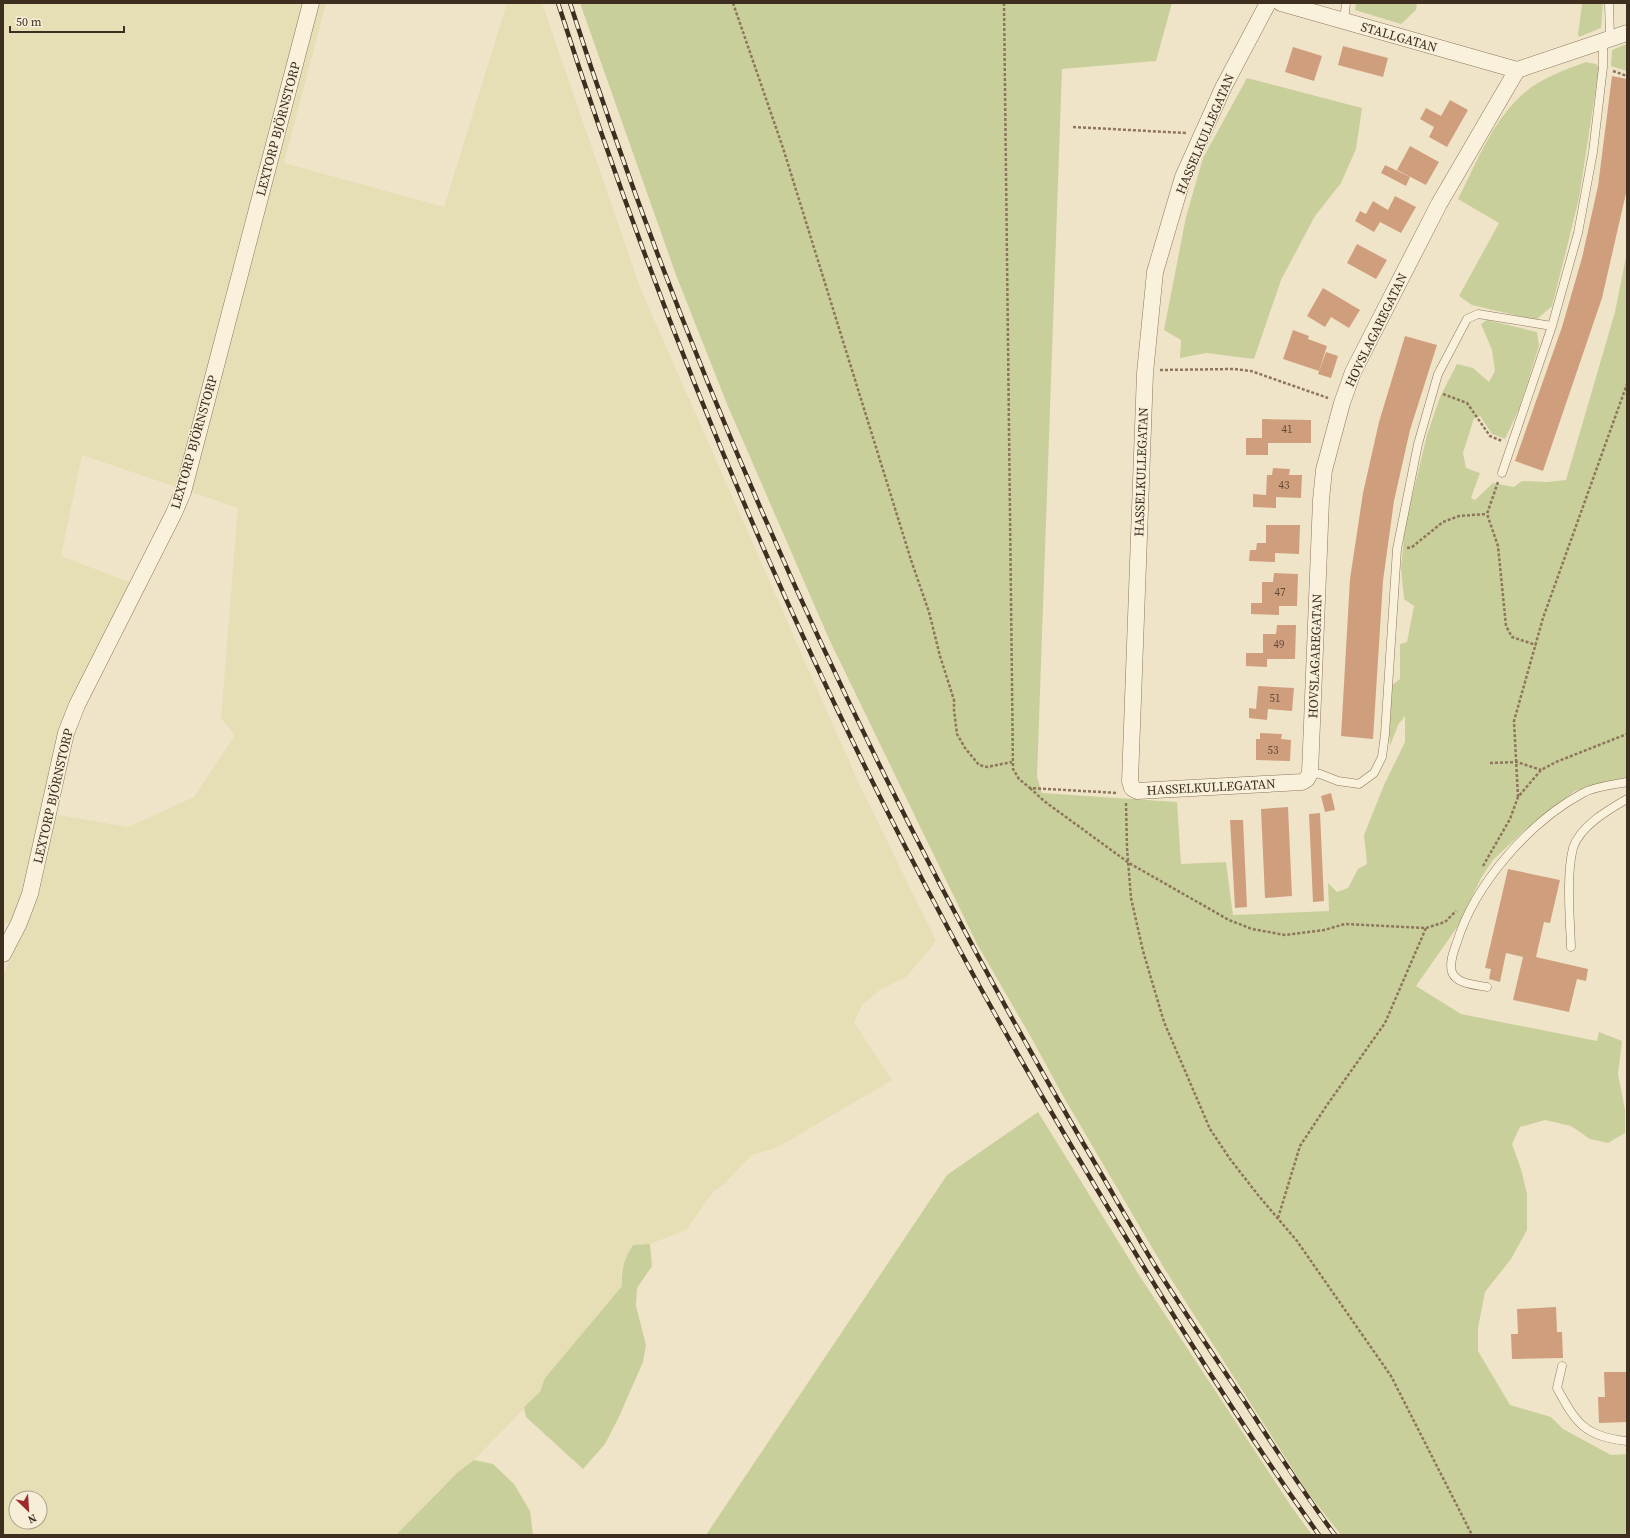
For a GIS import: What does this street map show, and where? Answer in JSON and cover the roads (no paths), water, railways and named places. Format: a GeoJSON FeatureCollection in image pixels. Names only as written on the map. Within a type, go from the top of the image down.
{"type":"FeatureCollection","features":[{"type":"Feature","properties":{"kind":"street","name":"LEXTORP BJÖRNSTORP"},"geometry":{"type":"LineString","coordinates":[[3,954],[19,923],[30,894],[66,733],[77,705],[174,513],[183,492],[311,3]]}},
{"type":"Feature","properties":{"kind":"street","name":"HASSELKULLEGATAN"},"geometry":{"type":"LineString","coordinates":[[1268,3],[1224,88],[1183,178],[1155,272],[1145,373],[1129,791],[1302,782],[1308,776]]}},
{"type":"Feature","properties":{"kind":"street","name":"STALLGATAN"},"geometry":{"type":"LineString","coordinates":[[1281,3],[1517,70]]}},
{"type":"Feature","properties":{"kind":"street"},"geometry":{"type":"LineString","coordinates":[[1517,70],[1627,33]]}},
{"type":"Feature","properties":{"kind":"street","name":"HOVSLAGAREGATAN"},"geometry":{"type":"LineString","coordinates":[[1308,776],[1321,500],[1324,470],[1342,403],[1352,372],[1439,204],[1517,70]]}},
{"type":"Feature","properties":{"kind":"lane"},"geometry":{"type":"LineString","coordinates":[[1344,21],[1346,3]]}},
{"type":"Feature","properties":{"kind":"lane"},"geometry":{"type":"LineString","coordinates":[[1502,473],[1552,326],[1578,233],[1592,159],[1607,40],[1609,3]]}},
{"type":"Feature","properties":{"kind":"lane"},"geometry":{"type":"LineString","coordinates":[[1308,776],[1320,774],[1338,782],[1358,784],[1374,773],[1382,757],[1385,734],[1397,550],[1418,444],[1433,390],[1438,374],[1467,319],[1478,314],[1552,326]]}},
{"type":"Feature","properties":{"kind":"lane"},"geometry":{"type":"LineString","coordinates":[[1486,988],[1459,980],[1452,972],[1452,959],[1459,935],[1490,876],[1539,824],[1565,804],[1584,793],[1627,782]]}},
{"type":"Feature","properties":{"kind":"lane"},"geometry":{"type":"LineString","coordinates":[[1571,947],[1570,890],[1573,848],[1582,834],[1595,821],[1627,799]]}},
{"type":"Feature","properties":{"kind":"lane"},"geometry":{"type":"LineString","coordinates":[[1562,1366],[1557,1388],[1575,1419],[1592,1433],[1609,1439],[1627,1441]]}},
{"type":"Feature","properties":{"kind":"railway"},"geometry":{"type":"LineString","coordinates":[[558,3],[640,241],[685,359],[783,593],[836,708],[892,821],[950,932],[1038,1090],[1190,1342],[1253,1439],[1319,1535]]}},
{"type":"Feature","properties":{"kind":"railway"},"geometry":{"type":"LineString","coordinates":[[570,3],[620,151],[674,298],[733,443],[795,587],[862,729],[932,869],[1006,1007],[1138,1238],[1178,1302],[1288,1468],[1335,1535]]}}]}
